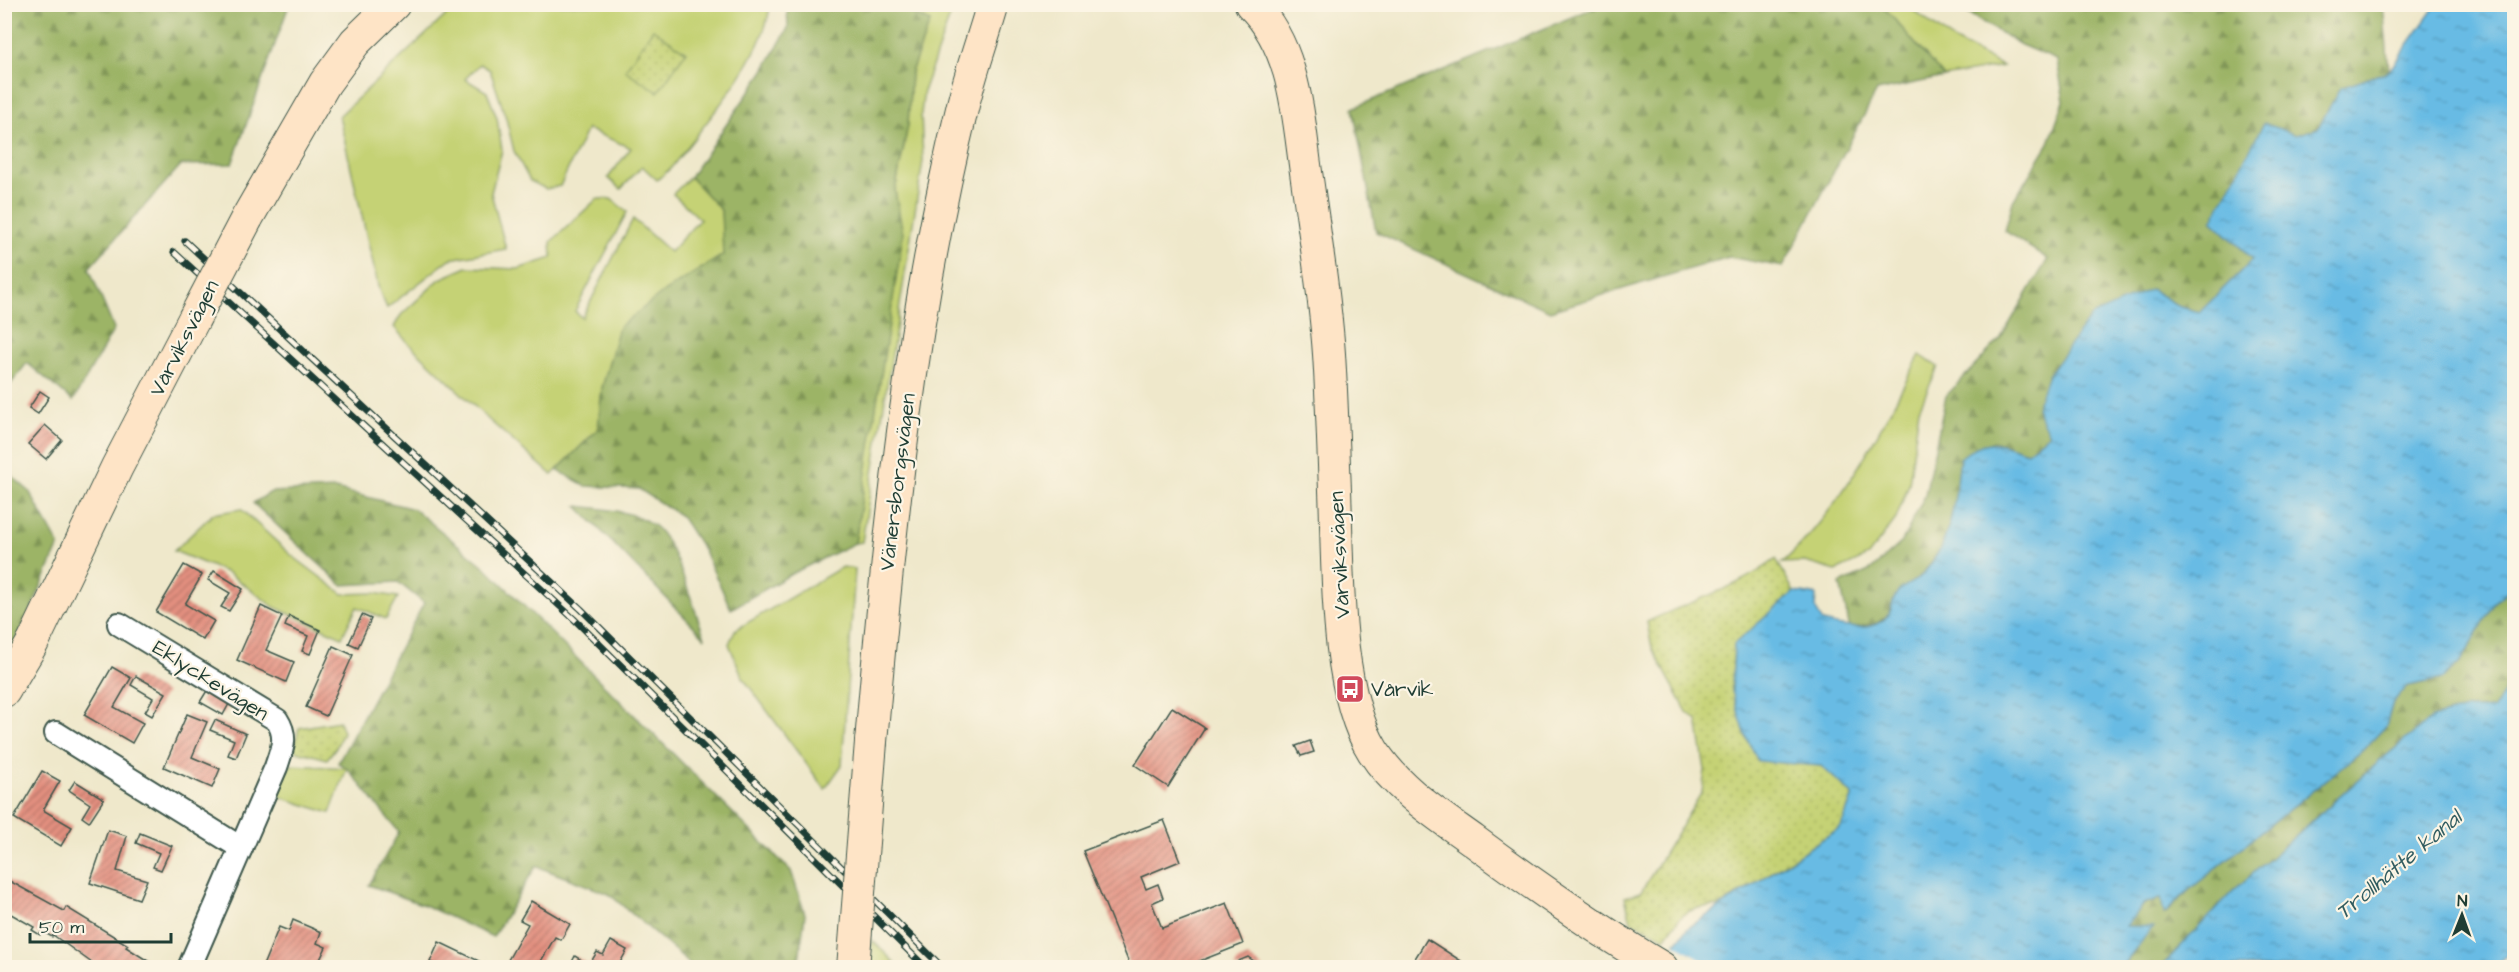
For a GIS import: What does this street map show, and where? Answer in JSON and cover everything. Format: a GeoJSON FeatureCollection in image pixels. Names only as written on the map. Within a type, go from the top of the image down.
{"type":"FeatureCollection","features":[{"type":"Feature","properties":{"kind":"street","name":"Vårviksvägen"},"geometry":{"type":"LineString","coordinates":[[4,691],[33,642],[117,467],[247,218],[325,83],[355,42],[394,4]]}},
{"type":"Feature","properties":{"kind":"street","name":"Vänersborgsvägen"},"geometry":{"type":"LineString","coordinates":[[853,968],[886,560],[909,382],[962,106],[993,4]]}},
{"type":"Feature","properties":{"kind":"street","name":"Vårviksvägen"},"geometry":{"type":"LineString","coordinates":[[1251,4],[1272,30],[1287,62],[1299,128],[1327,331],[1339,588],[1346,666],[1359,722],[1379,760],[1395,779],[1422,802],[1570,911],[1662,968]]}},
{"type":"Feature","properties":{"kind":"street","name":"Eklyckevägen"},"geometry":{"type":"LineString","coordinates":[[119,624],[277,720],[283,729],[282,751],[189,968]]}},
{"type":"Feature","properties":{"kind":"street"},"geometry":{"type":"LineString","coordinates":[[56,733],[241,848]]}},
{"type":"Feature","properties":{"kind":"green space"},"geometry":{"type":"Polygon","coordinates":[[[5,4],[289,5],[232,164],[181,165],[89,268],[114,329],[73,401],[27,363],[5,391],[5,4]]]}},
{"type":"Feature","properties":{"kind":"green space"},"geometry":{"type":"Polygon","coordinates":[[[1603,4],[1882,5],[1944,77],[1877,91],[1783,267],[1729,257],[1550,311],[1376,232],[1353,108],[1603,4]]]}},
{"type":"Feature","properties":{"kind":"green space"},"geometry":{"type":"Polygon","coordinates":[[[457,5],[770,5],[766,25],[745,68],[716,111],[671,168],[657,180],[642,166],[621,189],[608,178],[631,148],[587,129],[560,186],[546,189],[530,181],[514,151],[490,70],[480,64],[465,79],[487,92],[497,118],[502,150],[491,193],[506,249],[450,259],[387,308],[379,290],[339,116],[457,5]]]}},
{"type":"Feature","properties":{"kind":"green space"},"geometry":{"type":"Polygon","coordinates":[[[787,5],[894,5],[930,22],[911,72],[908,125],[895,191],[903,234],[855,543],[793,573],[731,609],[704,551],[681,516],[639,489],[586,486],[557,470],[598,429],[602,388],[619,327],[665,291],[723,255],[721,210],[690,177],[763,72],[788,28],[787,5]]]}},
{"type":"Feature","properties":{"kind":"green space"},"geometry":{"type":"Polygon","coordinates":[[[894,5],[954,5],[924,89],[921,114],[923,161],[862,542],[855,543],[902,234],[895,191],[908,125],[911,72],[930,22],[894,5]]]}},
{"type":"Feature","properties":{"kind":"green space"},"geometry":{"type":"Polygon","coordinates":[[[1882,5],[1906,5],[1953,40],[2003,66],[1944,77],[1882,5]]]}},
{"type":"Feature","properties":{"kind":"green space"},"geometry":{"type":"Polygon","coordinates":[[[1957,5],[2383,5],[2389,71],[2340,88],[2318,128],[2296,135],[2213,222],[2253,259],[2200,312],[2180,307],[2151,289],[2049,434],[2027,452],[1993,441],[1960,458],[1955,500],[1945,543],[1922,575],[1896,594],[1888,615],[1877,623],[1850,629],[1840,584],[1871,570],[1902,542],[1925,495],[1946,396],[2001,338],[2048,259],[2005,231],[2013,201],[2049,143],[2064,101],[2057,60],[2021,45],[1957,5]]]}},
{"type":"Feature","properties":{"kind":"green space"},"geometry":{"type":"Polygon","coordinates":[[[653,29],[686,52],[658,92],[625,70],[653,29]]]}},
{"type":"Feature","properties":{"kind":"green space"},"geometry":{"type":"Polygon","coordinates":[[[690,177],[721,210],[724,255],[665,291],[602,388],[598,429],[552,475],[489,420],[394,327],[401,315],[440,279],[467,267],[518,269],[552,258],[551,242],[597,199],[611,199],[627,212],[575,311],[582,318],[633,219],[670,252],[700,219],[673,194],[690,177]]]}},
{"type":"Feature","properties":{"kind":"green space"},"geometry":{"type":"Polygon","coordinates":[[[1920,355],[1938,367],[1919,409],[1909,484],[1896,519],[1868,556],[1836,571],[1805,562],[1782,563],[1804,541],[1843,492],[1876,438],[1920,355]]]}},
{"type":"Feature","properties":{"kind":"green space"},"geometry":{"type":"Polygon","coordinates":[[[5,470],[29,491],[59,545],[26,621],[5,662],[5,470]]]}},
{"type":"Feature","properties":{"kind":"green space"},"geometry":{"type":"Polygon","coordinates":[[[335,489],[414,509],[485,567],[791,871],[805,914],[798,967],[691,967],[686,960],[609,894],[536,866],[493,937],[424,905],[369,885],[399,832],[347,768],[338,763],[424,603],[398,582],[342,585],[253,503],[271,492],[335,489]]]}},
{"type":"Feature","properties":{"kind":"green space"},"geometry":{"type":"Polygon","coordinates":[[[577,506],[636,516],[653,525],[661,533],[684,577],[705,638],[577,506]]]}},
{"type":"Feature","properties":{"kind":"green space"},"geometry":{"type":"Polygon","coordinates":[[[241,509],[291,555],[343,594],[374,593],[398,597],[386,619],[357,607],[342,637],[274,607],[228,573],[174,551],[213,514],[241,509]]]}},
{"type":"Feature","properties":{"kind":"green space"},"geometry":{"type":"Polygon","coordinates":[[[1776,559],[1794,592],[1734,644],[1732,691],[1745,734],[1758,760],[1821,766],[1853,794],[1841,827],[1720,906],[1700,907],[1687,913],[1665,938],[1631,921],[1625,897],[1641,892],[1702,792],[1705,770],[1697,720],[1687,712],[1652,648],[1647,622],[1729,587],[1776,559]]]}},
{"type":"Feature","properties":{"kind":"green space"},"geometry":{"type":"Polygon","coordinates":[[[842,567],[855,569],[842,765],[825,789],[743,678],[729,644],[735,630],[842,567]]]}},
{"type":"Feature","properties":{"kind":"green space"},"geometry":{"type":"Polygon","coordinates":[[[2514,585],[2514,676],[2493,709],[2466,709],[2432,718],[2232,892],[2161,967],[2121,968],[2152,928],[2125,926],[2144,904],[2162,898],[2165,914],[2189,890],[2362,751],[2386,726],[2393,702],[2408,686],[2442,679],[2461,662],[2495,602],[2514,585]]]}},
{"type":"Feature","properties":{"kind":"green space"},"geometry":{"type":"Polygon","coordinates":[[[339,721],[343,732],[337,746],[327,759],[293,750],[299,728],[339,721]]]}},
{"type":"Feature","properties":{"kind":"green space"},"geometry":{"type":"Polygon","coordinates":[[[290,765],[347,768],[330,813],[274,795],[290,765]]]}},
{"type":"Feature","properties":{"kind":"green space"},"geometry":{"type":"Polygon","coordinates":[[[872,940],[899,967],[871,967],[872,940]]]}},
{"type":"Feature","properties":{"kind":"water"},"geometry":{"type":"Polygon","coordinates":[[[2436,5],[2514,5],[2514,585],[2495,602],[2461,662],[2442,679],[2408,686],[2393,702],[2386,726],[2362,751],[2189,890],[2164,914],[2161,898],[2144,904],[2126,926],[2153,927],[2121,967],[1655,968],[1688,928],[1841,827],[1853,795],[1821,766],[1758,761],[1745,734],[1732,691],[1734,644],[1794,592],[1816,595],[1815,608],[1823,622],[1857,628],[1875,625],[1882,621],[1890,613],[1897,593],[1923,574],[1933,562],[1940,548],[1950,520],[1960,458],[1978,446],[1992,443],[2027,452],[2049,434],[2036,408],[2048,375],[2091,316],[2151,289],[2180,307],[2200,312],[2253,259],[2212,221],[2264,123],[2296,135],[2318,128],[2340,88],[2389,71],[2436,5]]]}},
{"type":"Feature","properties":{"kind":"water","name":"Trollhätte kanal"},"geometry":{"type":"Polygon","coordinates":[[[2514,676],[2514,948],[2495,967],[2161,967],[2232,892],[2381,760],[2432,718],[2466,709],[2493,709],[2514,676]]]}},
{"type":"Feature","properties":{"kind":"pier"},"geometry":{"type":"Polygon","coordinates":[[[1672,942],[1716,968],[1652,968],[1672,942]]]}},
{"type":"Feature","properties":{"kind":"building"},"geometry":{"type":"Polygon","coordinates":[[[40,391],[49,397],[38,414],[29,408],[40,391]]]}},
{"type":"Feature","properties":{"kind":"building"},"geometry":{"type":"Polygon","coordinates":[[[45,425],[62,440],[46,459],[28,444],[45,425]]]}},
{"type":"Feature","properties":{"kind":"building"},"geometry":{"type":"Polygon","coordinates":[[[184,565],[202,575],[185,604],[214,621],[203,640],[156,612],[184,565]]]}},
{"type":"Feature","properties":{"kind":"building"},"geometry":{"type":"Polygon","coordinates":[[[214,571],[243,589],[229,611],[221,607],[230,593],[208,580],[214,571]]]}},
{"type":"Feature","properties":{"kind":"building"},"geometry":{"type":"Polygon","coordinates":[[[261,606],[282,616],[266,650],[294,662],[286,682],[237,660],[261,606]]]}},
{"type":"Feature","properties":{"kind":"building"},"geometry":{"type":"Polygon","coordinates":[[[362,615],[371,619],[358,647],[349,643],[362,615]]]}},
{"type":"Feature","properties":{"kind":"building"},"geometry":{"type":"Polygon","coordinates":[[[289,616],[320,630],[310,654],[302,651],[308,636],[285,626],[289,616]]]}},
{"type":"Feature","properties":{"kind":"building"},"geometry":{"type":"Polygon","coordinates":[[[333,646],[353,655],[326,716],[306,707],[333,646]]]}},
{"type":"Feature","properties":{"kind":"building"},"geometry":{"type":"Polygon","coordinates":[[[112,667],[131,678],[114,707],[143,723],[132,743],[84,715],[112,667]]]}},
{"type":"Feature","properties":{"kind":"building"},"geometry":{"type":"Polygon","coordinates":[[[136,676],[166,693],[152,716],[145,712],[153,698],[131,685],[136,676]]]}},
{"type":"Feature","properties":{"kind":"building"},"geometry":{"type":"Polygon","coordinates":[[[208,689],[230,702],[223,715],[200,702],[208,689]]]}},
{"type":"Feature","properties":{"kind":"building"},"geometry":{"type":"Polygon","coordinates":[[[1172,707],[1205,728],[1168,787],[1135,765],[1172,707]]]}},
{"type":"Feature","properties":{"kind":"building"},"geometry":{"type":"Polygon","coordinates":[[[187,714],[207,722],[192,757],[220,769],[212,788],[164,767],[187,714]]]}},
{"type":"Feature","properties":{"kind":"building"},"geometry":{"type":"Polygon","coordinates":[[[215,720],[246,734],[236,758],[228,755],[234,740],[210,730],[215,720]]]}},
{"type":"Feature","properties":{"kind":"building"},"geometry":{"type":"Polygon","coordinates":[[[1310,741],[1314,752],[1301,756],[1296,746],[1310,741]]]}},
{"type":"Feature","properties":{"kind":"building"},"geometry":{"type":"Polygon","coordinates":[[[42,771],[60,781],[43,810],[72,827],[61,846],[14,818],[42,771]]]}},
{"type":"Feature","properties":{"kind":"building"},"geometry":{"type":"Polygon","coordinates":[[[75,781],[104,799],[89,822],[82,817],[90,804],[69,790],[75,781]]]}},
{"type":"Feature","properties":{"kind":"building"},"geometry":{"type":"Polygon","coordinates":[[[1164,820],[1180,861],[1141,877],[1146,889],[1158,884],[1163,898],[1152,903],[1162,928],[1227,903],[1243,944],[1182,968],[1131,968],[1083,851],[1164,820]]]}},
{"type":"Feature","properties":{"kind":"building"},"geometry":{"type":"Polygon","coordinates":[[[108,830],[127,836],[117,871],[147,880],[139,899],[90,883],[108,830]]]}},
{"type":"Feature","properties":{"kind":"building"},"geometry":{"type":"Polygon","coordinates":[[[140,833],[172,846],[161,870],[153,867],[159,853],[136,843],[140,833]]]}},
{"type":"Feature","properties":{"kind":"building"},"geometry":{"type":"Polygon","coordinates":[[[4,878],[64,911],[66,907],[128,945],[126,947],[159,968],[99,968],[53,935],[52,937],[42,931],[40,935],[32,930],[34,927],[4,910],[4,878]]]}},
{"type":"Feature","properties":{"kind":"building"},"geometry":{"type":"Polygon","coordinates":[[[531,901],[570,924],[561,940],[555,937],[537,968],[520,968],[508,960],[528,924],[520,920],[531,901]]]}},
{"type":"Feature","properties":{"kind":"building"},"geometry":{"type":"Polygon","coordinates":[[[293,920],[321,932],[317,943],[326,947],[316,968],[262,968],[279,927],[289,931],[293,920]]]}},
{"type":"Feature","properties":{"kind":"building"},"geometry":{"type":"Polygon","coordinates":[[[1427,939],[1472,968],[1409,968],[1427,939]]]}},
{"type":"Feature","properties":{"kind":"building"},"geometry":{"type":"Polygon","coordinates":[[[611,941],[627,950],[617,968],[569,968],[575,956],[589,965],[597,952],[603,955],[611,941]]]}},
{"type":"Feature","properties":{"kind":"building"},"geometry":{"type":"Polygon","coordinates":[[[439,942],[481,962],[478,968],[443,968],[430,962],[439,942]]]}},
{"type":"Feature","properties":{"kind":"building"},"geometry":{"type":"Polygon","coordinates":[[[1248,957],[1264,968],[1234,968],[1238,961],[1248,957]]]}},
{"type":"Feature","properties":{"kind":"railway"},"geometry":{"type":"LineString","coordinates":[[185,241],[581,609],[943,968]]}},
{"type":"Feature","properties":{"kind":"railway"},"geometry":{"type":"LineString","coordinates":[[174,252],[574,619],[926,968]]}},
{"type":"Feature","properties":{"kind":"place","name":"Vårvik"},"geometry":{"type":"Point","coordinates":[1350,689]}}]}
